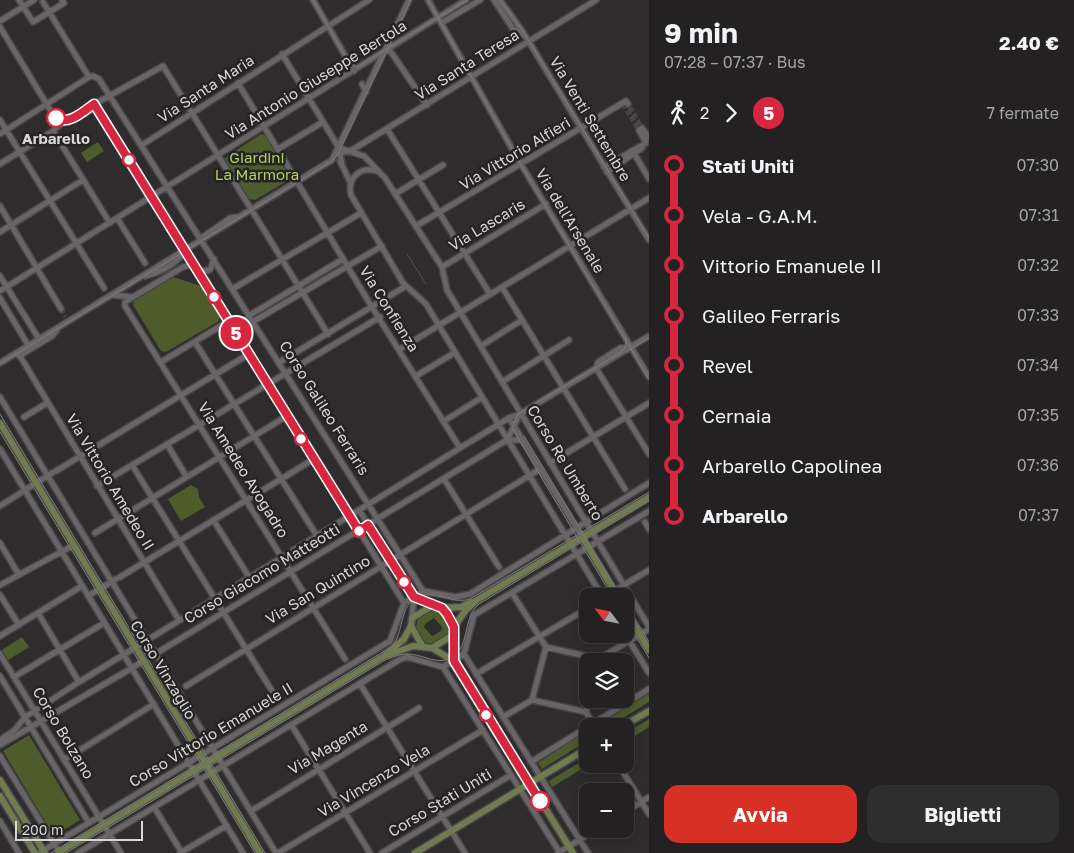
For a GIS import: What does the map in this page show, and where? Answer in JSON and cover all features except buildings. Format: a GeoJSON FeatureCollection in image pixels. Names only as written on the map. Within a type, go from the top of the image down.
{"type":"FeatureCollection","features":[{"type":"Feature","properties":{"kind":"main road","name":"Corso Vinzaglio"},"geometry":{"type":"LineString","coordinates":[[0,423],[260,853]]}},
{"type":"Feature","properties":{"kind":"main road"},"geometry":{"type":"LineString","coordinates":[[572,853],[454,661],[432,648],[423,647],[411,626],[412,618],[434,604],[442,608],[461,607],[477,600],[649,496]]}},
{"type":"Feature","properties":{"kind":"main road","name":"Corso Re Umberto"},"geometry":{"type":"LineString","coordinates":[[582,537],[612,588]]}},
{"type":"Feature","properties":{"kind":"main road"},"geometry":{"type":"LineString","coordinates":[[454,661],[454,627],[465,611],[477,600]]}},
{"type":"Feature","properties":{"kind":"main road"},"geometry":{"type":"LineString","coordinates":[[442,608],[454,627]]}},
{"type":"Feature","properties":{"kind":"main road"},"geometry":{"type":"LineString","coordinates":[[634,625],[649,650]]}},
{"type":"Feature","properties":{"kind":"main road","name":"Corso Vittorio Emanuele II"},"geometry":{"type":"LineString","coordinates":[[59,853],[384,656],[404,639],[411,626]]}},
{"type":"Feature","properties":{"kind":"main road"},"geometry":{"type":"LineString","coordinates":[[432,648],[453,635]]}},
{"type":"Feature","properties":{"kind":"main road","name":"Corso Vittorio Emanuele II"},"geometry":{"type":"LineString","coordinates":[[384,656],[407,647],[423,647]]}},
{"type":"Feature","properties":{"kind":"main road"},"geometry":{"type":"LineString","coordinates":[[634,719],[649,710]]}},
{"type":"Feature","properties":{"kind":"main road","name":"Corso Stati Uniti"},"geometry":{"type":"LineString","coordinates":[[415,853],[579,753]]}},
{"type":"Feature","properties":{"kind":"main road"},"geometry":{"type":"LineString","coordinates":[[0,780],[43,852]]}},
{"type":"Feature","properties":{"kind":"main road"},"geometry":{"type":"LineString","coordinates":[[0,796],[35,853]]}},
{"type":"Feature","properties":{"kind":"street"},"geometry":{"type":"LineString","coordinates":[[19,0],[33,22],[64,3],[62,0]]}},
{"type":"Feature","properties":{"kind":"street"},"geometry":{"type":"LineString","coordinates":[[0,21],[34,0],[37,3],[44,1],[48,13],[89,77],[0,134]]}},
{"type":"Feature","properties":{"kind":"street"},"geometry":{"type":"LineString","coordinates":[[313,0],[354,71]]}},
{"type":"Feature","properties":{"kind":"street","name":"Via Santa Maria"},"geometry":{"type":"LineString","coordinates":[[142,145],[362,2],[369,0]]}},
{"type":"Feature","properties":{"kind":"street"},"geometry":{"type":"LineString","coordinates":[[140,278],[187,250],[202,238],[252,210],[332,160],[338,152],[409,0]]}},
{"type":"Feature","properties":{"kind":"street","name":"Via dell'Arsenale"},"geometry":{"type":"LineString","coordinates":[[428,0],[521,164],[649,378]]}},
{"type":"Feature","properties":{"kind":"street","name":"Via Antonio Giuseppe Bertola"},"geometry":{"type":"LineString","coordinates":[[0,291],[466,0]]}},
{"type":"Feature","properties":{"kind":"street"},"geometry":{"type":"LineString","coordinates":[[441,23],[480,0]]}},
{"type":"Feature","properties":{"kind":"street","name":"Via Venti Settembre"},"geometry":{"type":"LineString","coordinates":[[497,0],[527,39],[649,240]]}},
{"type":"Feature","properties":{"kind":"street","name":"Via Santa Teresa"},"geometry":{"type":"LineString","coordinates":[[338,152],[352,150],[427,105],[527,39],[596,0]]}},
{"type":"Feature","properties":{"kind":"street"},"geometry":{"type":"LineString","coordinates":[[0,27],[56,118],[64,121]]}},
{"type":"Feature","properties":{"kind":"street"},"geometry":{"type":"LineString","coordinates":[[386,50],[391,52],[427,105]]}},
{"type":"Feature","properties":{"kind":"street"},"geometry":{"type":"LineString","coordinates":[[282,54],[323,122],[351,184]]}},
{"type":"Feature","properties":{"kind":"street"},"geometry":{"type":"LineString","coordinates":[[0,164],[53,131],[64,121],[163,66],[328,334]]}},
{"type":"Feature","properties":{"kind":"street","name":"Corso Galileo Ferraris"},"geometry":{"type":"LineString","coordinates":[[89,77],[93,76],[99,79],[111,95],[423,591]]}},
{"type":"Feature","properties":{"kind":"street","name":"Via Confienza"},"geometry":{"type":"LineString","coordinates":[[238,82],[347,266],[460,448]]}},
{"type":"Feature","properties":{"kind":"street"},"geometry":{"type":"LineString","coordinates":[[362,84],[366,92]]}},
{"type":"Feature","properties":{"kind":"street"},"geometry":{"type":"LineString","coordinates":[[94,104],[187,250],[194,266],[404,603],[423,591],[462,596],[501,570],[586,521],[627,492],[649,483]]}},
{"type":"Feature","properties":{"kind":"street","name":"Via Vittorio Alfieri"},"geometry":{"type":"LineString","coordinates":[[416,226],[626,104]]}},
{"type":"Feature","properties":{"kind":"street"},"geometry":{"type":"LineString","coordinates":[[0,120],[108,292],[133,297],[182,268],[194,266],[206,272],[214,265],[213,255]]}},
{"type":"Feature","properties":{"kind":"street"},"geometry":{"type":"LineString","coordinates":[[278,149],[323,122]]}},
{"type":"Feature","properties":{"kind":"street"},"geometry":{"type":"LineString","coordinates":[[387,129],[420,179],[490,294]]}},
{"type":"Feature","properties":{"kind":"street"},"geometry":{"type":"LineString","coordinates":[[641,129],[649,179]]}},
{"type":"Feature","properties":{"kind":"street"},"geometry":{"type":"LineString","coordinates":[[53,131],[110,223]]}},
{"type":"Feature","properties":{"kind":"street"},"geometry":{"type":"LineString","coordinates":[[606,169],[643,146]]}},
{"type":"Feature","properties":{"kind":"street","name":"Corso Re Umberto"},"geometry":{"type":"LineString","coordinates":[[352,150],[364,156],[379,171],[396,194],[442,267],[447,290],[649,628]]}},
{"type":"Feature","properties":{"kind":"street"},"geometry":{"type":"LineString","coordinates":[[396,194],[443,165]]}},
{"type":"Feature","properties":{"kind":"street"},"geometry":{"type":"LineString","coordinates":[[379,171],[369,169],[360,171],[351,184],[350,194],[406,286],[426,304],[597,588]]}},
{"type":"Feature","properties":{"kind":"street"},"geometry":{"type":"LineString","coordinates":[[0,232],[83,180]]}},
{"type":"Feature","properties":{"kind":"street"},"geometry":{"type":"LineString","coordinates":[[400,349],[649,198]]}},
{"type":"Feature","properties":{"kind":"street","name":"Via Lascaris"},"geometry":{"type":"LineString","coordinates":[[442,267],[546,204]]}},
{"type":"Feature","properties":{"kind":"street"},"geometry":{"type":"LineString","coordinates":[[0,206],[61,309]]}},
{"type":"Feature","properties":{"kind":"street"},"geometry":{"type":"LineString","coordinates":[[234,288],[361,213]]}},
{"type":"Feature","properties":{"kind":"street"},"geometry":{"type":"LineString","coordinates":[[117,218],[150,271]]}},
{"type":"Feature","properties":{"kind":"street"},"geometry":{"type":"LineString","coordinates":[[252,318],[382,246]]}},
{"type":"Feature","properties":{"kind":"street"},"geometry":{"type":"LineString","coordinates":[[11,356],[20,356],[52,336],[67,319],[108,292],[153,274],[180,259],[187,250]]}},
{"type":"Feature","properties":{"kind":"street"},"geometry":{"type":"LineString","coordinates":[[252,318],[298,286],[343,259]]}},
{"type":"Feature","properties":{"kind":"street"},"geometry":{"type":"LineString","coordinates":[[0,276],[39,340]]}},
{"type":"Feature","properties":{"kind":"street"},"geometry":{"type":"LineString","coordinates":[[280,362],[373,308],[406,286]]}},
{"type":"Feature","properties":{"kind":"street"},"geometry":{"type":"LineString","coordinates":[[502,287],[627,492]]}},
{"type":"Feature","properties":{"kind":"street","name":"Via Amedeo Avogadro"},"geometry":{"type":"LineString","coordinates":[[133,297],[125,302],[125,306],[347,662]]}},
{"type":"Feature","properties":{"kind":"street"},"geometry":{"type":"LineString","coordinates":[[0,298],[28,346]]}},
{"type":"Feature","properties":{"kind":"street"},"geometry":{"type":"LineString","coordinates":[[97,486],[380,317]]}},
{"type":"Feature","properties":{"kind":"street"},"geometry":{"type":"LineString","coordinates":[[481,346],[522,320]]}},
{"type":"Feature","properties":{"kind":"street"},"geometry":{"type":"LineString","coordinates":[[161,362],[229,321]]}},
{"type":"Feature","properties":{"kind":"street"},"geometry":{"type":"LineString","coordinates":[[0,363],[60,326]]}},
{"type":"Feature","properties":{"kind":"street","name":"Corso Giacomo Matteotti"},"geometry":{"type":"LineString","coordinates":[[0,740],[15,730],[25,717],[34,710],[146,640],[498,424],[520,414],[649,336]]}},
{"type":"Feature","properties":{"kind":"street"},"geometry":{"type":"LineString","coordinates":[[502,382],[569,340]]}},
{"type":"Feature","properties":{"kind":"street"},"geometry":{"type":"LineString","coordinates":[[195,342],[317,536]]}},
{"type":"Feature","properties":{"kind":"street"},"geometry":{"type":"LineString","coordinates":[[416,376],[454,353]]}},
{"type":"Feature","properties":{"kind":"street"},"geometry":{"type":"LineString","coordinates":[[0,506],[249,354]]}},
{"type":"Feature","properties":{"kind":"street","name":"Via Vittorio Amedeo II"},"geometry":{"type":"LineString","coordinates":[[20,356],[179,620]]}},
{"type":"Feature","properties":{"kind":"street"},"geometry":{"type":"LineString","coordinates":[[596,368],[649,454]]}},
{"type":"Feature","properties":{"kind":"street","name":"Corso Vinzaglio"},"geometry":{"type":"LineString","coordinates":[[0,397],[20,420],[116,579],[146,640],[182,688],[218,757],[277,853]]}},
{"type":"Feature","properties":{"kind":"street"},"geometry":{"type":"LineString","coordinates":[[444,422],[482,398]]}},
{"type":"Feature","properties":{"kind":"street"},"geometry":{"type":"LineString","coordinates":[[20,420],[47,403]]}},
{"type":"Feature","properties":{"kind":"street"},"geometry":{"type":"LineString","coordinates":[[550,463],[649,403]]}},
{"type":"Feature","properties":{"kind":"street","name":"Corso Giacomo Matteotti"},"geometry":{"type":"LineString","coordinates":[[0,745],[132,668],[507,440],[520,414]]}},
{"type":"Feature","properties":{"kind":"street"},"geometry":{"type":"LineString","coordinates":[[90,536],[287,416]]}},
{"type":"Feature","properties":{"kind":"street","name":"Corso Re Umberto"},"geometry":{"type":"LineString","coordinates":[[509,418],[582,537]]}},
{"type":"Feature","properties":{"kind":"street","name":"Corso Re Umberto"},"geometry":{"type":"LineString","coordinates":[[507,440],[522,440]]}},
{"type":"Feature","properties":{"kind":"street"},"geometry":{"type":"LineString","coordinates":[[167,444],[186,476]]}},
{"type":"Feature","properties":{"kind":"street","name":"Corso Vinzaglio"},"geometry":{"type":"LineString","coordinates":[[0,449],[243,853]]}},
{"type":"Feature","properties":{"kind":"street"},"geometry":{"type":"LineString","coordinates":[[88,596],[314,459]]}},
{"type":"Feature","properties":{"kind":"street"},"geometry":{"type":"LineString","coordinates":[[132,465],[279,703]]}},
{"type":"Feature","properties":{"kind":"street","name":"Via San Quintino"},"geometry":{"type":"LineString","coordinates":[[182,688],[540,470]]}},
{"type":"Feature","properties":{"kind":"street"},"geometry":{"type":"LineString","coordinates":[[444,479],[501,570]]}},
{"type":"Feature","properties":{"kind":"street"},"geometry":{"type":"LineString","coordinates":[[359,510],[414,597],[412,618]]}},
{"type":"Feature","properties":{"kind":"street"},"geometry":{"type":"LineString","coordinates":[[443,667],[464,654],[474,615],[598,541],[643,519],[649,511]]}},
{"type":"Feature","properties":{"kind":"street"},"geometry":{"type":"LineString","coordinates":[[643,519],[649,529]]}},
{"type":"Feature","properties":{"kind":"street"},"geometry":{"type":"LineString","coordinates":[[214,521],[249,578]]}},
{"type":"Feature","properties":{"kind":"street"},"geometry":{"type":"LineString","coordinates":[[0,543],[19,575]]}},
{"type":"Feature","properties":{"kind":"street"},"geometry":{"type":"LineString","coordinates":[[0,585],[74,546]]}},
{"type":"Feature","properties":{"kind":"street"},"geometry":{"type":"LineString","coordinates":[[621,588],[649,570]]}},
{"type":"Feature","properties":{"kind":"street"},"geometry":{"type":"LineString","coordinates":[[0,636],[82,586]]}},
{"type":"Feature","properties":{"kind":"street"},"geometry":{"type":"LineString","coordinates":[[512,593],[546,647],[579,655]]}},
{"type":"Feature","properties":{"kind":"street"},"geometry":{"type":"LineString","coordinates":[[0,595],[19,625]]}},
{"type":"Feature","properties":{"kind":"street"},"geometry":{"type":"LineString","coordinates":[[414,597],[434,604]]}},
{"type":"Feature","properties":{"kind":"street","name":"Corso Vittorio Emanuele II"},"geometry":{"type":"LineString","coordinates":[[43,852],[201,756],[279,703],[347,662],[390,641],[394,636],[404,603]]}},
{"type":"Feature","properties":{"kind":"street"},"geometry":{"type":"LineString","coordinates":[[38,613],[80,682]]}},
{"type":"Feature","properties":{"kind":"street"},"geometry":{"type":"LineString","coordinates":[[476,674],[579,613]]}},
{"type":"Feature","properties":{"kind":"street"},"geometry":{"type":"LineString","coordinates":[[14,677],[104,623]]}},
{"type":"Feature","properties":{"kind":"street"},"geometry":{"type":"LineString","coordinates":[[634,639],[649,628]]}},
{"type":"Feature","properties":{"kind":"street"},"geometry":{"type":"LineString","coordinates":[[610,653],[627,643]]}},
{"type":"Feature","properties":{"kind":"street"},"geometry":{"type":"LineString","coordinates":[[631,643],[649,673]]}},
{"type":"Feature","properties":{"kind":"street"},"geometry":{"type":"LineString","coordinates":[[503,718],[532,700],[546,647]]}},
{"type":"Feature","properties":{"kind":"street","name":"Corso Bolzano"},"geometry":{"type":"LineString","coordinates":[[0,654],[121,853]]}},
{"type":"Feature","properties":{"kind":"street"},"geometry":{"type":"LineString","coordinates":[[464,654],[588,853]]}},
{"type":"Feature","properties":{"kind":"street"},"geometry":{"type":"LineString","coordinates":[[78,853],[407,657],[443,667],[559,853],[579,839]]}},
{"type":"Feature","properties":{"kind":"street","name":"Corso Bolzano"},"geometry":{"type":"LineString","coordinates":[[0,676],[30,728],[90,823]]}},
{"type":"Feature","properties":{"kind":"street"},"geometry":{"type":"LineString","coordinates":[[360,684],[465,853]]}},
{"type":"Feature","properties":{"kind":"street"},"geometry":{"type":"LineString","coordinates":[[604,718],[649,689]]}},
{"type":"Feature","properties":{"kind":"street"},"geometry":{"type":"LineString","coordinates":[[532,700],[586,712]]}},
{"type":"Feature","properties":{"kind":"street"},"geometry":{"type":"LineString","coordinates":[[64,760],[154,704]]}},
{"type":"Feature","properties":{"kind":"street","name":"Via Magenta"},"geometry":{"type":"LineString","coordinates":[[251,811],[420,708]]}},
{"type":"Feature","properties":{"kind":"street"},"geometry":{"type":"LineString","coordinates":[[587,708],[586,712],[589,718]]}},
{"type":"Feature","properties":{"kind":"street"},"geometry":{"type":"LineString","coordinates":[[292,726],[370,853]]}},
{"type":"Feature","properties":{"kind":"street","name":"Via Vincenzo Vela"},"geometry":{"type":"LineString","coordinates":[[277,853],[483,730]]}},
{"type":"Feature","properties":{"kind":"street"},"geometry":{"type":"LineString","coordinates":[[531,762],[579,733]]}},
{"type":"Feature","properties":{"kind":"street"},"geometry":{"type":"LineString","coordinates":[[0,756],[59,853]]}},
{"type":"Feature","properties":{"kind":"street"},"geometry":{"type":"LineString","coordinates":[[623,773],[649,814]]}},
{"type":"Feature","properties":{"kind":"street","name":"Corso Stati Uniti"},"geometry":{"type":"LineString","coordinates":[[382,853],[511,775]]}},
{"type":"Feature","properties":{"kind":"street"},"geometry":{"type":"LineString","coordinates":[[634,806],[649,797]]}},
{"type":"Feature","properties":{"kind":"street"},"geometry":{"type":"LineString","coordinates":[[154,808],[182,853],[226,826]]}},
{"type":"Feature","properties":{"kind":"street"},"geometry":{"type":"LineString","coordinates":[[0,821],[19,853]]}},
{"type":"Feature","properties":{"kind":"green space","name":"Giardini La Marmora"},"geometry":{"type":"Polygon","coordinates":[[[261,134],[265,135],[289,175],[287,181],[255,200],[249,199],[225,159],[261,134]]]}},
{"type":"Feature","properties":{"kind":"green space"},"geometry":{"type":"Polygon","coordinates":[[[98,142],[104,151],[87,162],[81,153],[98,142]]]}},
{"type":"Feature","properties":{"kind":"green space"},"geometry":{"type":"Polygon","coordinates":[[[173,277],[201,286],[220,316],[219,321],[166,352],[161,351],[133,305],[134,301],[173,277]]]}},
{"type":"Feature","properties":{"kind":"green space"},"geometry":{"type":"Polygon","coordinates":[[[191,485],[198,489],[199,497],[205,507],[181,521],[168,499],[191,485]]]}},
{"type":"Feature","properties":{"kind":"green space"},"geometry":{"type":"Polygon","coordinates":[[[433,610],[440,612],[450,627],[448,634],[432,644],[425,642],[416,627],[418,619],[433,610]],[[434,618],[425,624],[424,627],[432,636],[441,631],[442,627],[434,618]]]}},
{"type":"Feature","properties":{"kind":"green space"},"geometry":{"type":"Polygon","coordinates":[[[22,637],[29,647],[8,660],[2,650],[22,637]]]}},
{"type":"Feature","properties":{"kind":"green space"},"geometry":{"type":"Polygon","coordinates":[[[649,693],[649,702],[623,718],[609,718],[625,708],[634,708],[634,702],[649,693]]]}},
{"type":"Feature","properties":{"kind":"green space"},"geometry":{"type":"Polygon","coordinates":[[[649,719],[649,727],[634,736],[634,728],[649,719]]]}},
{"type":"Feature","properties":{"kind":"green space"},"geometry":{"type":"Polygon","coordinates":[[[29,735],[80,820],[54,836],[3,751],[29,735]]]}},
{"type":"Feature","properties":{"kind":"green space"},"geometry":{"type":"Polygon","coordinates":[[[579,736],[579,746],[542,769],[538,763],[579,736]]]}},
{"type":"Feature","properties":{"kind":"green space"},"geometry":{"type":"Polygon","coordinates":[[[579,763],[579,771],[552,787],[549,781],[579,763]]]}},
{"type":"Feature","properties":{"kind":"waterway"},"geometry":{"type":"LineString","coordinates":[[407,254],[426,284]]}},
{"type":"Feature","properties":{"kind":"tunnel"},"geometry":{"type":"LineString","coordinates":[[626,101],[642,128]]}},
{"type":"Feature","properties":{"kind":"tunnel"},"geometry":{"type":"LineString","coordinates":[[623,104],[639,130]]}},
{"type":"Feature","properties":{"kind":"tunnel"},"geometry":{"type":"LineString","coordinates":[[61,309],[65,317]]}},
{"type":"Feature","properties":{"kind":"tram line"},"geometry":{"type":"LineString","coordinates":[[313,0],[348,61],[357,67],[467,0]]}},
{"type":"Feature","properties":{"kind":"tram line"},"geometry":{"type":"LineString","coordinates":[[0,364],[332,161],[338,154],[411,0]]}},
{"type":"Feature","properties":{"kind":"tram line"},"geometry":{"type":"LineString","coordinates":[[428,0],[521,165],[649,379]]}},
{"type":"Feature","properties":{"kind":"tram line"},"geometry":{"type":"LineString","coordinates":[[500,0],[523,31],[649,238]]}},
{"type":"Feature","properties":{"kind":"tram line"},"geometry":{"type":"LineString","coordinates":[[607,588],[512,428],[518,414],[620,353],[625,348],[626,338]]}},
{"type":"Feature","properties":{"kind":"tram line"},"geometry":{"type":"LineString","coordinates":[[627,351],[649,338]]}},
{"type":"Feature","properties":{"kind":"tram line"},"geometry":{"type":"LineString","coordinates":[[0,414],[265,853]]}},
{"type":"Feature","properties":{"kind":"tram line"},"geometry":{"type":"LineString","coordinates":[[0,432],[255,853]]}},
{"type":"Feature","properties":{"kind":"tram line"},"geometry":{"type":"LineString","coordinates":[[524,436],[616,588]]}},
{"type":"Feature","properties":{"kind":"tram line"},"geometry":{"type":"LineString","coordinates":[[51,853],[391,647],[398,635],[407,607],[417,597],[430,595],[457,600],[470,599],[649,492]]}},
{"type":"Feature","properties":{"kind":"tram line"},"geometry":{"type":"LineString","coordinates":[[66,853],[385,660],[408,654],[440,661],[452,657],[458,652],[464,640],[471,615],[479,604],[649,501]]}},
{"type":"Feature","properties":{"kind":"tram line"},"geometry":{"type":"LineString","coordinates":[[634,617],[649,642]]}},
{"type":"Feature","properties":{"kind":"tram line"},"geometry":{"type":"LineString","coordinates":[[634,633],[649,658]]}},
{"type":"Feature","properties":{"kind":"bus line","name":"5"},"geometry":{"type":"LineString","coordinates":[[56,118],[62,121],[71,119],[94,104],[359,531],[368,525],[414,597],[442,608],[447,614],[454,627],[454,661],[540,801]]}},
{"type":"Feature","properties":{"kind":"place","name":"Arbarello"},"geometry":{"type":"Point","coordinates":[56,118]}}]}
